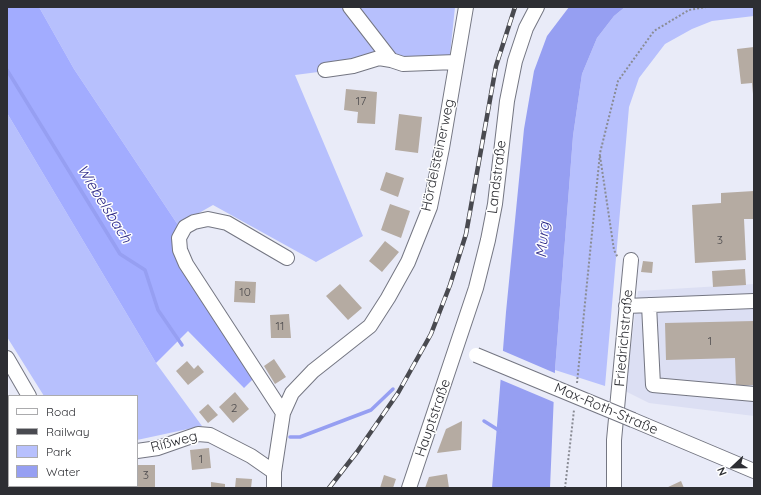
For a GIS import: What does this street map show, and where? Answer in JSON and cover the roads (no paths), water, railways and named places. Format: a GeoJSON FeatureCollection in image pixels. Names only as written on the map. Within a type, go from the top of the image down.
{"type":"FeatureCollection","features":[{"type":"Feature","properties":{"kind":"street"},"geometry":{"type":"LineString","coordinates":[[350,7],[391,60]]}},
{"type":"Feature","properties":{"kind":"street","name":"Hördelsteinerweg"},"geometry":{"type":"LineString","coordinates":[[274,488],[274,472],[283,414],[292,393],[313,371],[370,326],[408,262],[430,207],[466,7]]}},
{"type":"Feature","properties":{"kind":"street","name":"Landstraße"},"geometry":{"type":"LineString","coordinates":[[457,348],[476,288],[488,240],[495,204],[506,101],[515,61],[526,28],[537,7]]}},
{"type":"Feature","properties":{"kind":"street"},"geometry":{"type":"LineString","coordinates":[[325,70],[353,66],[379,58],[403,64],[456,62]]}},
{"type":"Feature","properties":{"kind":"street"},"geometry":{"type":"LineString","coordinates":[[283,414],[186,264],[180,250],[179,238],[185,227],[194,222],[208,218],[227,223],[287,258]]}},
{"type":"Feature","properties":{"kind":"street","name":"Friedrichstraße"},"geometry":{"type":"LineString","coordinates":[[614,488],[614,440],[631,260]]}},
{"type":"Feature","properties":{"kind":"street"},"geometry":{"type":"LineString","coordinates":[[626,306],[754,301]]}},
{"type":"Feature","properties":{"kind":"street"},"geometry":{"type":"LineString","coordinates":[[649,305],[653,385],[754,394]]}},
{"type":"Feature","properties":{"kind":"street","name":"Max-Roth-Straße"},"geometry":{"type":"LineString","coordinates":[[457,348],[754,471]]}},
{"type":"Feature","properties":{"kind":"street","name":"Hauptstraße"},"geometry":{"type":"LineString","coordinates":[[409,488],[428,428],[457,348]]}},
{"type":"Feature","properties":{"kind":"street"},"geometry":{"type":"LineString","coordinates":[[7,358],[28,395]]}},
{"type":"Feature","properties":{"kind":"street","name":"Rißweg"},"geometry":{"type":"LineString","coordinates":[[138,451],[158,448],[198,434],[210,434],[251,456],[274,472]]}},
{"type":"Feature","properties":{"kind":"water","name":"Murg"},"geometry":{"type":"Polygon","coordinates":[[[569,7],[625,7],[614,16],[597,38],[582,74],[573,136],[555,370],[550,488],[492,488],[506,312],[524,129],[534,71],[547,36],[569,7]]]}},
{"type":"Feature","properties":{"kind":"waterway","name":"Wiebelsbach"},"geometry":{"type":"LineString","coordinates":[[7,70],[120,254],[145,270],[158,310],[182,345]]}},
{"type":"Feature","properties":{"kind":"waterway","name":"Wiebelsbach"},"geometry":{"type":"LineString","coordinates":[[290,437],[300,437],[371,410],[393,389]]}},
{"type":"Feature","properties":{"kind":"waterway","name":"Wiebelsbach"},"geometry":{"type":"LineString","coordinates":[[484,421],[500,431]]}},
{"type":"Feature","properties":{"kind":"railway"},"geometry":{"type":"LineString","coordinates":[[329,488],[357,452],[398,393],[431,334],[450,285],[466,234],[496,66],[515,7]]}}]}
